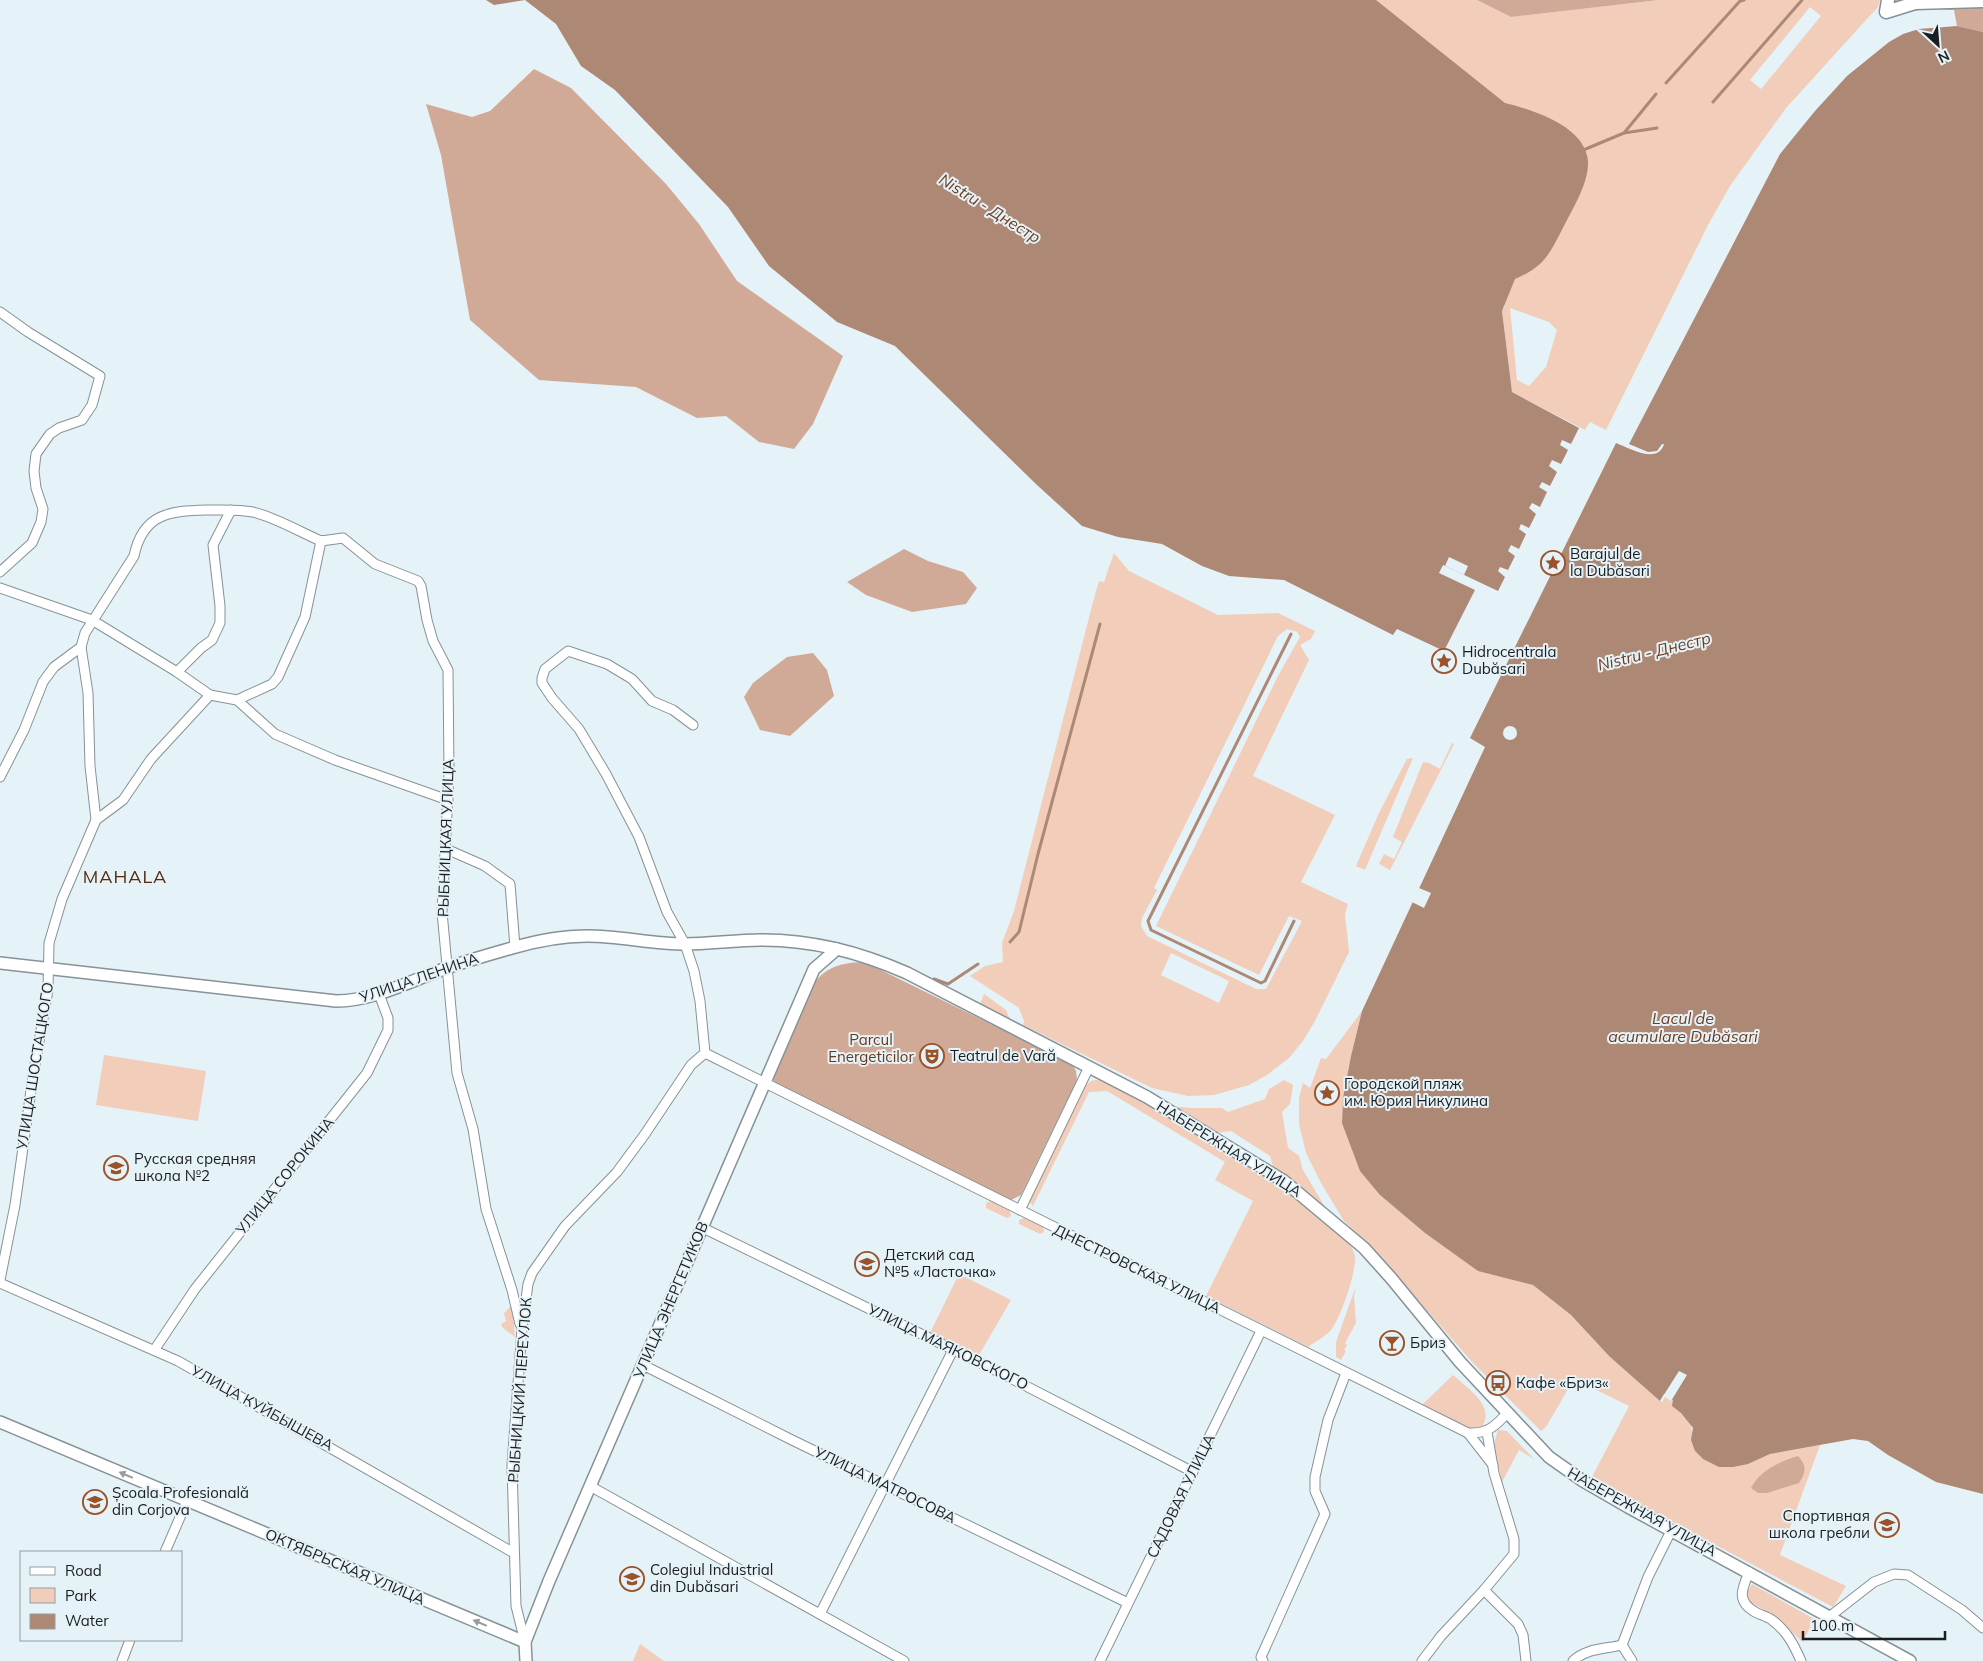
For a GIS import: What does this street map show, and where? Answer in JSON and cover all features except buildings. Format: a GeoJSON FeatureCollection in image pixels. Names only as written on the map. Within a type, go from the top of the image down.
{"type":"FeatureCollection","features":[{"type":"Feature","properties":{"kind":"main road"},"geometry":{"type":"LineString","coordinates":[[1888,0],[1886,12],[1916,2],[1983,1]]}},
{"type":"Feature","properties":{"kind":"street"},"geometry":{"type":"LineString","coordinates":[[0,312],[28,332],[100,376],[92,405],[82,420],[50,434],[36,454],[34,471],[36,488],[43,509],[41,522],[32,543],[0,572]]}},
{"type":"Feature","properties":{"kind":"street"},"geometry":{"type":"LineString","coordinates":[[177,672],[201,648],[212,640],[220,623],[220,606],[213,545],[231,510]]}},
{"type":"Feature","properties":{"kind":"street"},"geometry":{"type":"LineString","coordinates":[[96,820],[90,766],[88,693],[81,647],[85,633],[92,620],[134,556],[137,542],[147,525],[164,514],[180,511],[231,510],[256,513],[321,541],[305,617],[278,677],[272,684],[237,700]]}},
{"type":"Feature","properties":{"kind":"street","name":"РЫБНИЦКАЯ УЛИЦА"},"geometry":{"type":"LineString","coordinates":[[321,541],[343,538],[375,564],[418,581],[421,586],[433,641],[448,670],[450,773],[444,848],[442,912],[457,1073],[473,1129],[486,1209],[512,1290],[522,1329]]}},
{"type":"Feature","properties":{"kind":"street"},"geometry":{"type":"LineString","coordinates":[[0,588],[92,620],[177,672],[210,695],[237,700],[275,734],[336,760],[448,800]]}},
{"type":"Feature","properties":{"kind":"street"},"geometry":{"type":"LineString","coordinates":[[0,777],[24,730],[43,682],[54,667],[81,647]]}},
{"type":"Feature","properties":{"kind":"street"},"geometry":{"type":"LineString","coordinates":[[693,725],[673,710],[652,701],[632,679],[607,664],[568,651],[545,669],[542,683],[552,698],[579,729],[606,774],[639,837],[667,912],[685,944],[694,971],[700,1000],[705,1053]]}},
{"type":"Feature","properties":{"kind":"street"},"geometry":{"type":"LineString","coordinates":[[96,820],[123,800],[152,759],[210,695]]}},
{"type":"Feature","properties":{"kind":"street","name":"УЛИЦА ШОСТАЦКОГО"},"geometry":{"type":"LineString","coordinates":[[0,1281],[15,1205],[33,1076],[48,990],[50,969],[48,957],[49,943],[62,899],[96,820]]}},
{"type":"Feature","properties":{"kind":"street"},"geometry":{"type":"LineString","coordinates":[[444,848],[485,866],[510,884],[514,947]]}},
{"type":"Feature","properties":{"kind":"street","name":"УЛИЦА ЛЕНИНА"},"geometry":{"type":"LineString","coordinates":[[0,964],[336,1001],[353,1001],[379,994],[447,968],[514,947],[554,939],[587,936],[685,944],[760,940],[808,943],[837,949]]}},
{"type":"Feature","properties":{"kind":"street","name":"НАБЕРЕЖНАЯ УЛИЦА"},"geometry":{"type":"LineString","coordinates":[[837,949],[874,958],[907,973],[1147,1097],[1263,1168],[1305,1197],[1370,1256],[1391,1278],[1460,1362],[1549,1457],[1566,1470],[1671,1531],[1910,1661]]}},
{"type":"Feature","properties":{"kind":"street","name":"УЛИЦА ЭНЕРГЕТИКОВ"},"geometry":{"type":"LineString","coordinates":[[526,1661],[525,1642],[549,1581],[701,1227],[814,969],[837,949]]}},
{"type":"Feature","properties":{"kind":"street","name":"УЛИЦА СОРОКИНА"},"geometry":{"type":"LineString","coordinates":[[154,1349],[195,1289],[367,1073],[388,1030],[388,1018],[379,994]]}},
{"type":"Feature","properties":{"kind":"street","name":"ДНЕСТРОВСКАЯ УЛИЦА"},"geometry":{"type":"LineString","coordinates":[[705,1053],[1468,1434]]}},
{"type":"Feature","properties":{"kind":"street","name":"РЫБНИЦКИЙ ПЕРЕУЛОК"},"geometry":{"type":"LineString","coordinates":[[525,1642],[516,1606],[512,1465],[522,1329],[528,1284],[532,1273],[542,1257],[565,1226],[617,1172],[691,1066],[705,1053]]}},
{"type":"Feature","properties":{"kind":"street"},"geometry":{"type":"LineString","coordinates":[[1020,1210],[1089,1067]]}},
{"type":"Feature","properties":{"kind":"street","name":"УЛИЦА МАЯКОВСКОГО"},"geometry":{"type":"LineString","coordinates":[[701,1227],[1104,1425],[1193,1472]]}},
{"type":"Feature","properties":{"kind":"street","name":"УЛИЦА КУЙБЫШЕВА"},"geometry":{"type":"LineString","coordinates":[[0,1281],[154,1349],[234,1392],[514,1553]]}},
{"type":"Feature","properties":{"kind":"street","name":"САДОВАЯ УЛИЦА"},"geometry":{"type":"LineString","coordinates":[[1100,1661],[1261,1331]]}},
{"type":"Feature","properties":{"kind":"street"},"geometry":{"type":"LineString","coordinates":[[820,1614],[952,1350]]}},
{"type":"Feature","properties":{"kind":"street","name":"УЛИЦА МАТРОСОВА"},"geometry":{"type":"LineString","coordinates":[[643,1365],[1128,1603]]}},
{"type":"Feature","properties":{"kind":"street"},"geometry":{"type":"LineString","coordinates":[[1263,1661],[1261,1657],[1325,1514],[1314,1491],[1315,1476],[1328,1420],[1346,1373]]}},
{"type":"Feature","properties":{"kind":"street"},"geometry":{"type":"LineString","coordinates":[[1468,1434],[1488,1432],[1508,1412]]}},
{"type":"Feature","properties":{"kind":"street","name":"ОКТЯБРЬСКАЯ УЛИЦА"},"geometry":{"type":"LineString","coordinates":[[0,1422],[525,1642]]}},
{"type":"Feature","properties":{"kind":"street"},"geometry":{"type":"LineString","coordinates":[[1422,1661],[1441,1636],[1484,1590],[1514,1554],[1514,1539],[1493,1466],[1488,1432]]}},
{"type":"Feature","properties":{"kind":"street"},"geometry":{"type":"LineString","coordinates":[[1468,1434],[1493,1466]]}},
{"type":"Feature","properties":{"kind":"street"},"geometry":{"type":"LineString","coordinates":[[590,1486],[904,1661]]}},
{"type":"Feature","properties":{"kind":"street"},"geometry":{"type":"LineString","coordinates":[[165,1551],[187,1501]]}},
{"type":"Feature","properties":{"kind":"street"},"geometry":{"type":"LineString","coordinates":[[1622,1645],[1648,1576],[1671,1531]]}},
{"type":"Feature","properties":{"kind":"street"},"geometry":{"type":"LineString","coordinates":[[1749,1572],[1741,1595],[1743,1603],[1755,1612],[1771,1619],[1788,1635],[1801,1661]]}},
{"type":"Feature","properties":{"kind":"street"},"geometry":{"type":"LineString","coordinates":[[1829,1617],[1874,1582],[1894,1574],[1908,1575],[1962,1610],[1983,1628]]}},
{"type":"Feature","properties":{"kind":"street"},"geometry":{"type":"LineString","coordinates":[[1484,1590],[1518,1624],[1523,1635],[1528,1659]]}},
{"type":"Feature","properties":{"kind":"street"},"geometry":{"type":"LineString","coordinates":[[122,1661],[130,1641]]}},
{"type":"Feature","properties":{"kind":"street"},"geometry":{"type":"LineString","coordinates":[[1573,1661],[1577,1657],[1596,1649],[1622,1645]]}},
{"type":"Feature","properties":{"kind":"street"},"geometry":{"type":"LineString","coordinates":[[1622,1645],[1632,1661]]}},
{"type":"Feature","properties":{"kind":"green space"},"geometry":{"type":"Polygon","coordinates":[[[848,0],[1477,0],[1511,17],[1659,0],[1880,0],[1878,7],[1786,108],[1730,186],[1708,225],[1606,430],[1590,422],[1585,430],[1512,392],[1502,310],[1505,306],[848,0]],[[1810,7],[1750,80],[1761,89],[1821,16],[1810,7]],[[1510,308],[1517,380],[1529,386],[1546,367],[1557,330],[1549,322],[1510,308]]]}},
{"type":"Feature","properties":{"kind":"green space"},"geometry":{"type":"Polygon","coordinates":[[[1477,0],[1659,0],[1511,17],[1477,0]]]}},
{"type":"Feature","properties":{"kind":"green space"},"geometry":{"type":"Polygon","coordinates":[[[1887,0],[1983,0],[1983,32],[1957,26],[1954,10],[1926,9],[1902,13],[1887,0]]]}},
{"type":"Feature","properties":{"kind":"green space"},"geometry":{"type":"Polygon","coordinates":[[[534,69],[571,88],[666,184],[699,224],[737,281],[843,356],[813,424],[794,449],[759,442],[726,416],[697,418],[636,387],[539,380],[470,320],[441,155],[426,104],[472,117],[490,111],[534,69]]]}},
{"type":"Feature","properties":{"kind":"green space"},"geometry":{"type":"Polygon","coordinates":[[[904,549],[928,561],[963,572],[977,588],[966,604],[912,612],[866,595],[847,582],[904,549]]]}},
{"type":"Feature","properties":{"kind":"green space"},"geometry":{"type":"Polygon","coordinates":[[[1114,553],[1129,571],[1218,615],[1278,613],[1315,631],[1311,639],[1300,645],[1309,660],[1253,776],[1335,815],[1301,882],[1348,904],[1345,914],[1349,952],[1315,1021],[1303,1041],[1289,1058],[1267,1075],[1249,1085],[1214,1095],[1188,1096],[1152,1088],[1023,1025],[1024,1021],[1019,1008],[970,976],[985,966],[1003,962],[1002,943],[1014,911],[1093,602],[1099,581],[1104,582],[1114,553]],[[1287,629],[1278,636],[1154,888],[1157,890],[1142,918],[1141,926],[1147,936],[1256,989],[1266,989],[1302,921],[1289,916],[1259,975],[1156,926],[1278,676],[1300,637],[1297,632],[1287,629]],[[1171,953],[1161,975],[1219,1003],[1229,981],[1171,953]]]}},
{"type":"Feature","properties":{"kind":"green space"},"geometry":{"type":"Polygon","coordinates":[[[813,653],[827,670],[834,696],[790,736],[760,730],[744,697],[753,683],[787,657],[813,653]]]}},
{"type":"Feature","properties":{"kind":"green space"},"geometry":{"type":"Polygon","coordinates":[[[1452,743],[1454,744],[1390,870],[1379,864],[1384,854],[1394,859],[1402,842],[1393,837],[1423,762],[1440,769],[1452,743]]]}},
{"type":"Feature","properties":{"kind":"green space"},"geometry":{"type":"Polygon","coordinates":[[[1413,758],[1365,870],[1356,866],[1379,813],[1407,759],[1413,758]]]}},
{"type":"Feature","properties":{"kind":"green space","name":"Parcul Energeticilor"},"geometry":{"type":"Polygon","coordinates":[[[863,962],[1072,1064],[1076,1071],[1077,1080],[1021,1195],[1011,1200],[775,1085],[773,1078],[814,983],[824,973],[836,966],[863,962]]]}},
{"type":"Feature","properties":{"kind":"green space"},"geometry":{"type":"Polygon","coordinates":[[[984,994],[1006,1010],[1010,1019],[980,1004],[984,994]]]}},
{"type":"Feature","properties":{"kind":"green space"},"geometry":{"type":"Polygon","coordinates":[[[1362,1011],[1343,1098],[1342,1122],[1380,1195],[1425,1233],[1478,1270],[1533,1285],[1571,1315],[1609,1356],[1660,1400],[1664,1394],[1673,1400],[1673,1406],[1688,1421],[1692,1430],[1695,1451],[1703,1459],[1748,1464],[1770,1454],[1820,1445],[1780,1555],[1846,1586],[1833,1607],[1591,1479],[1629,1406],[1574,1379],[1546,1427],[1541,1431],[1474,1364],[1373,1249],[1344,1221],[1321,1183],[1306,1153],[1299,1124],[1299,1098],[1303,1083],[1310,1088],[1321,1058],[1326,1059],[1362,1011]]]}},
{"type":"Feature","properties":{"kind":"green space"},"geometry":{"type":"Polygon","coordinates":[[[104,1055],[206,1071],[198,1121],[96,1105],[104,1055]]]}},
{"type":"Feature","properties":{"kind":"green space"},"geometry":{"type":"Polygon","coordinates":[[[1106,1080],[1165,1113],[1252,1165],[1307,1205],[1346,1240],[1354,1252],[1355,1263],[1343,1307],[1328,1333],[1308,1347],[1206,1296],[1253,1201],[1215,1180],[1225,1162],[1107,1091],[1089,1092],[1033,1206],[1029,1201],[1085,1086],[1091,1081],[1106,1080]]]}},
{"type":"Feature","properties":{"kind":"green space"},"geometry":{"type":"Polygon","coordinates":[[[1284,1080],[1293,1085],[1290,1104],[1282,1112],[1288,1148],[1299,1156],[1303,1170],[1325,1207],[1273,1167],[1270,1156],[1231,1131],[1216,1133],[1169,1106],[1222,1108],[1228,1112],[1265,1099],[1269,1089],[1284,1080]]]}},
{"type":"Feature","properties":{"kind":"green space"},"geometry":{"type":"Polygon","coordinates":[[[991,1201],[1010,1211],[1011,1216],[1007,1218],[986,1208],[986,1203],[991,1201]]]}},
{"type":"Feature","properties":{"kind":"green space"},"geometry":{"type":"Polygon","coordinates":[[[1024,1218],[1043,1227],[1044,1232],[1040,1234],[1019,1224],[1019,1220],[1024,1218]]]}},
{"type":"Feature","properties":{"kind":"green space"},"geometry":{"type":"Polygon","coordinates":[[[959,1274],[1011,1300],[979,1355],[930,1333],[959,1274]]]}},
{"type":"Feature","properties":{"kind":"green space"},"geometry":{"type":"Polygon","coordinates":[[[1356,1286],[1354,1296],[1356,1323],[1345,1343],[1347,1345],[1344,1350],[1346,1351],[1341,1360],[1336,1357],[1336,1342],[1356,1286]]]}},
{"type":"Feature","properties":{"kind":"green space"},"geometry":{"type":"Polygon","coordinates":[[[512,1305],[515,1337],[503,1328],[501,1324],[506,1321],[504,1313],[512,1305]]]}},
{"type":"Feature","properties":{"kind":"green space"},"geometry":{"type":"Polygon","coordinates":[[[1453,1375],[1483,1405],[1485,1419],[1482,1427],[1474,1428],[1458,1425],[1421,1406],[1453,1375]]]}},
{"type":"Feature","properties":{"kind":"green space"},"geometry":{"type":"Polygon","coordinates":[[[1498,1430],[1507,1431],[1534,1459],[1519,1450],[1502,1482],[1494,1444],[1498,1430]]]}},
{"type":"Feature","properties":{"kind":"green space"},"geometry":{"type":"Polygon","coordinates":[[[1798,1456],[1804,1466],[1803,1476],[1799,1483],[1767,1493],[1758,1493],[1751,1488],[1765,1472],[1778,1464],[1798,1456]]]}},
{"type":"Feature","properties":{"kind":"green space"},"geometry":{"type":"Polygon","coordinates":[[[1752,1584],[1814,1619],[1803,1642],[1772,1614],[1748,1601],[1748,1591],[1752,1584]]]}},
{"type":"Feature","properties":{"kind":"green space"},"geometry":{"type":"Polygon","coordinates":[[[640,1644],[664,1661],[633,1661],[640,1644]]]}},
{"type":"Feature","properties":{"kind":"water"},"geometry":{"type":"Polygon","coordinates":[[[486,0],[525,0],[494,5],[486,0]]]}},
{"type":"Feature","properties":{"kind":"water","name":"Nistru - Днестр"},"geometry":{"type":"Polygon","coordinates":[[[525,0],[1376,0],[1505,103],[1543,115],[1568,129],[1578,138],[1585,149],[1588,161],[1588,169],[1581,193],[1552,249],[1534,269],[1515,279],[1502,311],[1512,392],[1579,428],[1571,444],[1562,440],[1560,445],[1568,450],[1561,464],[1552,460],[1549,466],[1557,472],[1550,486],[1542,482],[1539,487],[1547,492],[1540,507],[1532,503],[1529,508],[1536,514],[1529,528],[1521,524],[1519,529],[1526,534],[1519,549],[1511,545],[1508,551],[1515,556],[1508,570],[1500,567],[1498,571],[1505,577],[1498,591],[1443,565],[1439,573],[1475,590],[1444,651],[1397,629],[1393,635],[1284,580],[1229,576],[1202,566],[1162,544],[1118,537],[1082,526],[1037,485],[895,346],[837,322],[769,266],[728,207],[615,90],[581,66],[556,24],[525,0]]]}},
{"type":"Feature","properties":{"kind":"water","name":"Lacul de acumulare Dubăsari"},"geometry":{"type":"Polygon","coordinates":[[[1957,26],[1983,32],[1983,1494],[1936,1482],[1888,1455],[1868,1441],[1853,1439],[1770,1454],[1748,1464],[1733,1467],[1719,1467],[1703,1459],[1695,1451],[1691,1440],[1693,1428],[1681,1413],[1672,1406],[1673,1400],[1664,1394],[1660,1401],[1609,1356],[1571,1315],[1533,1285],[1478,1271],[1425,1233],[1380,1195],[1360,1171],[1342,1123],[1343,1098],[1362,1011],[1485,747],[1470,738],[1616,443],[1643,453],[1656,453],[1661,450],[1664,444],[1657,451],[1648,452],[1629,444],[1780,154],[1815,111],[1847,76],[1889,42],[1903,34],[1919,29],[1957,26]]]}},
{"type":"Feature","properties":{"kind":"pier"},"geometry":{"type":"Polygon","coordinates":[[[1449,557],[1468,566],[1464,575],[1445,566],[1449,557]]]}},
{"type":"Feature","properties":{"kind":"pier"},"geometry":{"type":"Polygon","coordinates":[[[1507,726],[1513,726],[1517,733],[1513,740],[1507,740],[1503,736],[1503,730],[1507,726]]]}},
{"type":"Feature","properties":{"kind":"pier"},"geometry":{"type":"Polygon","coordinates":[[[1419,888],[1431,893],[1424,908],[1412,902],[1414,891],[1417,892],[1419,888]]]}},
{"type":"Feature","properties":{"kind":"pier"},"geometry":{"type":"Polygon","coordinates":[[[1679,1371],[1687,1375],[1671,1401],[1665,1397],[1662,1402],[1660,1401],[1679,1371]]]}},
{"type":"Feature","properties":{"kind":"waterway"},"geometry":{"type":"LineString","coordinates":[[1666,83],[1740,1],[1744,0]]}},
{"type":"Feature","properties":{"kind":"waterway"},"geometry":{"type":"LineString","coordinates":[[1713,102],[1802,0]]}},
{"type":"Feature","properties":{"kind":"waterway"},"geometry":{"type":"LineString","coordinates":[[1581,151],[1624,133],[1656,94]]}},
{"type":"Feature","properties":{"kind":"waterway"},"geometry":{"type":"LineString","coordinates":[[1624,133],[1657,128]]}},
{"type":"Feature","properties":{"kind":"waterway"},"geometry":{"type":"LineString","coordinates":[[1010,942],[1019,932],[1100,624]]}},
{"type":"Feature","properties":{"kind":"waterway"},"geometry":{"type":"LineString","coordinates":[[1291,634],[1148,921],[1151,930],[1261,983],[1265,981],[1294,921]]}},
{"type":"Feature","properties":{"kind":"waterway"},"geometry":{"type":"LineString","coordinates":[[934,979],[948,984],[978,964]]}},
{"type":"Feature","properties":{"kind":"place","name":"Barajul de la Dubăsari"},"geometry":{"type":"Point","coordinates":[1553,563]}},
{"type":"Feature","properties":{"kind":"place","name":"Hidrocentrala Dubăsari"},"geometry":{"type":"Point","coordinates":[1444,661]}},
{"type":"Feature","properties":{"kind":"place","name":"Teatrul de Vară"},"geometry":{"type":"Point","coordinates":[932,1056]}},
{"type":"Feature","properties":{"kind":"place","name":"Городской пляж им. Юрия Никулина"},"geometry":{"type":"Point","coordinates":[1327,1093]}},
{"type":"Feature","properties":{"kind":"place","name":"Русская средняя школа №2"},"geometry":{"type":"Point","coordinates":[116,1168]}},
{"type":"Feature","properties":{"kind":"place","name":"Детский сад №5 «Ласточка»"},"geometry":{"type":"Point","coordinates":[867,1264]}},
{"type":"Feature","properties":{"kind":"place","name":"Бриз"},"geometry":{"type":"Point","coordinates":[1392,1343]}},
{"type":"Feature","properties":{"kind":"place","name":"Кафе «Бриз«"},"geometry":{"type":"Point","coordinates":[1498,1383]}},
{"type":"Feature","properties":{"kind":"place","name":"Școala Profesională din Corjova"},"geometry":{"type":"Point","coordinates":[95,1502]}},
{"type":"Feature","properties":{"kind":"place","name":"Спортивная школа гребли"},"geometry":{"type":"Point","coordinates":[1887,1525]}},
{"type":"Feature","properties":{"kind":"place","name":"Colegiul Industrial din Dubăsari"},"geometry":{"type":"Point","coordinates":[632,1579]}},
{"type":"Feature","properties":{"kind":"district","name":"MAHALA"},"geometry":{"type":"Point","coordinates":[125,877]}}]}
